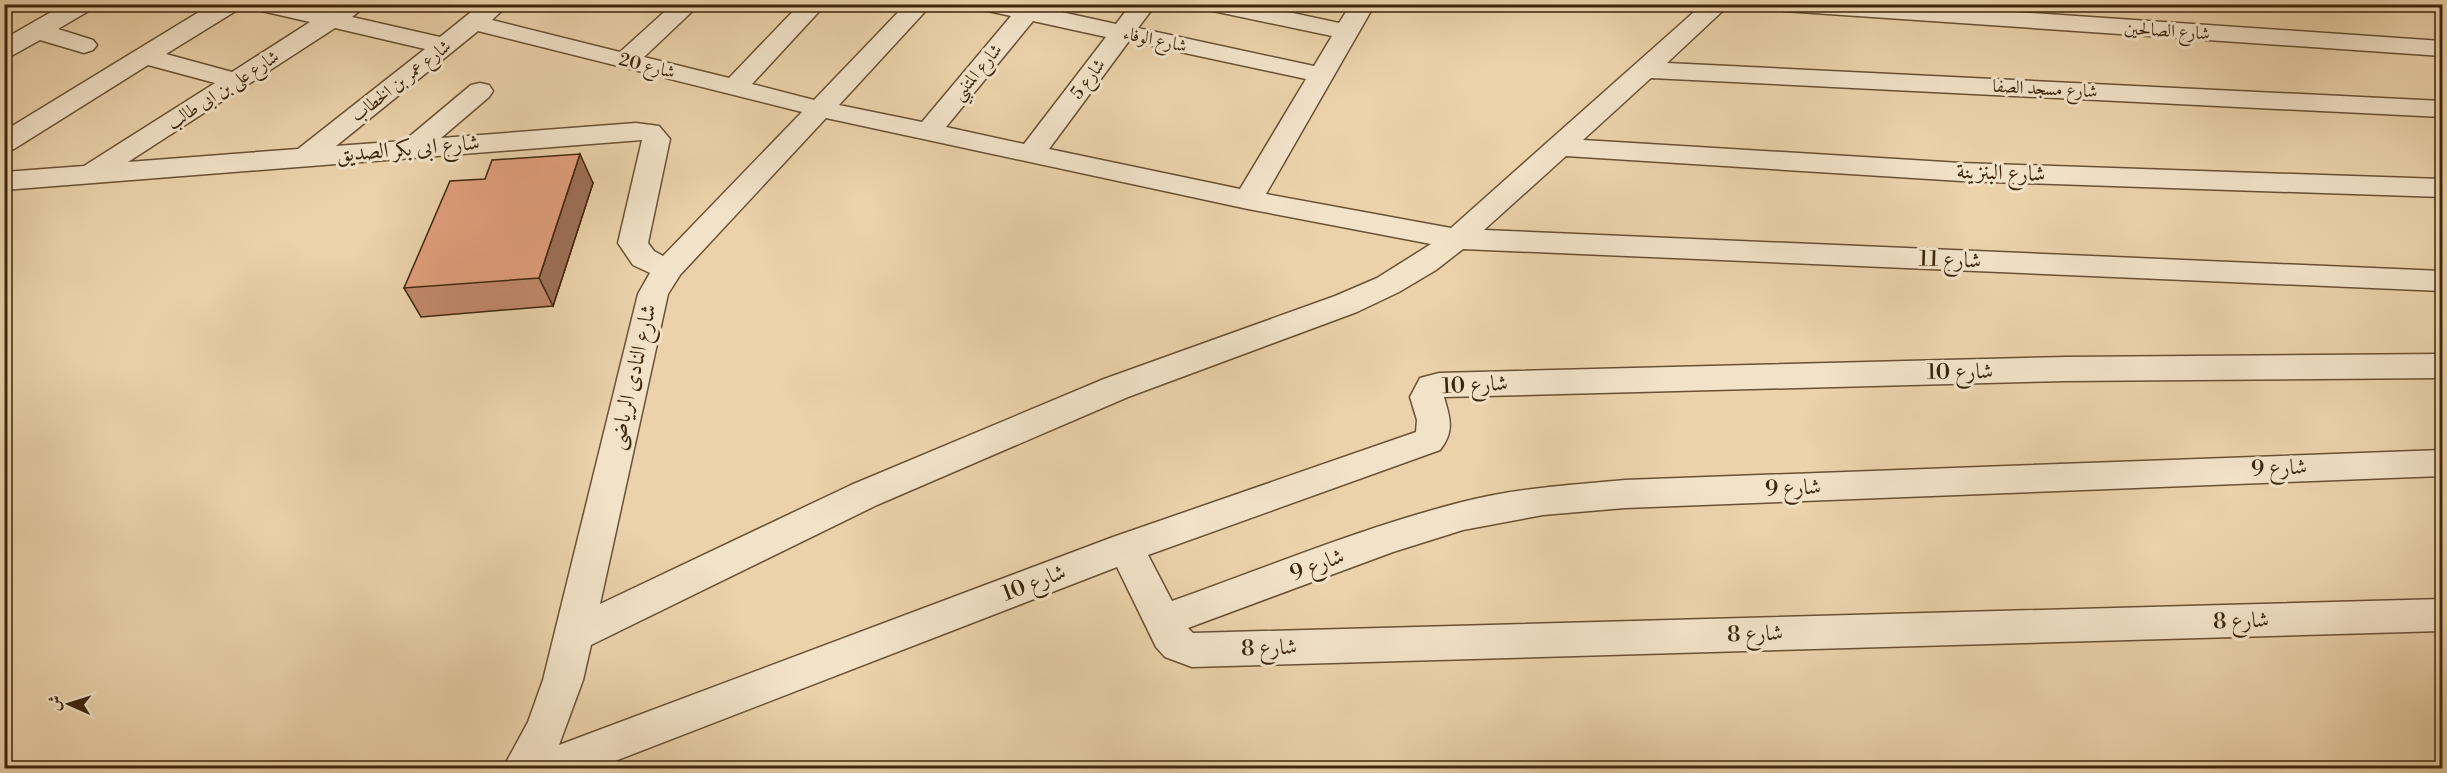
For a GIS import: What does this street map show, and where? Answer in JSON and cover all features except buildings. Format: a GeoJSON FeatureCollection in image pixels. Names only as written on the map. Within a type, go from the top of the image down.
{"type":"FeatureCollection","features":[{"type":"Feature","properties":{"kind":"street"},"geometry":{"type":"LineString","coordinates":[[4,50],[83,4]]}},
{"type":"Feature","properties":{"kind":"street"},"geometry":{"type":"LineString","coordinates":[[4,143],[230,4]]}},
{"type":"Feature","properties":{"kind":"street"},"geometry":{"type":"LineString","coordinates":[[262,4],[445,46]]}},
{"type":"Feature","properties":{"kind":"street","name":"شارع على بن ابى طالب"},"geometry":{"type":"LineString","coordinates":[[90,174],[356,4]]}},
{"type":"Feature","properties":{"kind":"street","name":"شارع عمر بن الخطاب"},"geometry":{"type":"LineString","coordinates":[[304,158],[498,4]]}},
{"type":"Feature","properties":{"kind":"street"},"geometry":{"type":"LineString","coordinates":[[624,60],[688,4]]}},
{"type":"Feature","properties":{"kind":"street"},"geometry":{"type":"LineString","coordinates":[[734,88],[814,4]]}},
{"type":"Feature","properties":{"kind":"street","name":"شارع النادى الرياضى"},"geometry":{"type":"LineString","coordinates":[[524,768],[546,729],[563,680],[652,294],[669,268],[920,4]]}},
{"type":"Feature","properties":{"kind":"street","name":"شارع 5"},"geometry":{"type":"LineString","coordinates":[[1031,154],[1144,4]]}},
{"type":"Feature","properties":{"kind":"street"},"geometry":{"type":"LineString","coordinates":[[1213,4],[1347,32]]}},
{"type":"Feature","properties":{"kind":"street"},"geometry":{"type":"LineString","coordinates":[[1248,200],[1363,4]]}},
{"type":"Feature","properties":{"kind":"street"},"geometry":{"type":"LineString","coordinates":[[575,634],[886,486],[1116,388],[1346,304],[1388,285],[1425,263],[1457,239],[1648,70],[1718,4]]}},
{"type":"Feature","properties":{"kind":"street","name":"شارع الصالحين"},"geometry":{"type":"LineString","coordinates":[[1784,4],[2442,49]]}},
{"type":"Feature","properties":{"kind":"street","name":"شارع الوفاء"},"geometry":{"type":"LineString","coordinates":[[997,5],[1322,75]]}},
{"type":"Feature","properties":{"kind":"street","name":"شارع المتنبي"},"geometry":{"type":"LineString","coordinates":[[927,132],[1027,13]]}},
{"type":"Feature","properties":{"kind":"street","name":"شارع 20"},"geometry":{"type":"LineString","coordinates":[[475,23],[820,109],[1031,154]]}},
{"type":"Feature","properties":{"kind":"street"},"geometry":{"type":"LineString","coordinates":[[37,31],[84,45]]}},
{"type":"Feature","properties":{"kind":"street"},"geometry":{"type":"LineString","coordinates":[[146,57],[237,81]]}},
{"type":"Feature","properties":{"kind":"street","name":"شارع مسجد الصفا"},"geometry":{"type":"LineString","coordinates":[[1648,70],[2442,109]]}},
{"type":"Feature","properties":{"kind":"street"},"geometry":{"type":"LineString","coordinates":[[411,149],[480,91]]}},
{"type":"Feature","properties":{"kind":"street","name":"شارع ابى بكر الصديق"},"geometry":{"type":"LineString","coordinates":[[4,181],[636,131],[649,132],[656,139],[633,243],[638,255],[650,264],[669,268]]}},
{"type":"Feature","properties":{"kind":"street","name":"شارع البنزينة"},"geometry":{"type":"LineString","coordinates":[[1561,147],[1961,172],[2442,188]]}},
{"type":"Feature","properties":{"kind":"street","name":"شارع 11"},"geometry":{"type":"LineString","coordinates":[[1031,154],[1248,200],[1457,239],[2442,281]]}},
{"type":"Feature","properties":{"kind":"street","name":"شارع 10"},"geometry":{"type":"LineString","coordinates":[[549,768],[1126,548],[1428,441],[1435,433],[1436,427],[1426,397],[1432,387],[1438,385],[2066,369],[2442,366]]}},
{"type":"Feature","properties":{"kind":"street","name":"شارع 9"},"geometry":{"type":"LineString","coordinates":[[1162,621],[1385,540],[1463,516],[1543,501],[1625,494],[2442,463]]}},
{"type":"Feature","properties":{"kind":"street","name":"شارع 8"},"geometry":{"type":"LineString","coordinates":[[1126,548],[1162,621],[1179,645],[1192,650],[2442,615]]}}]}
